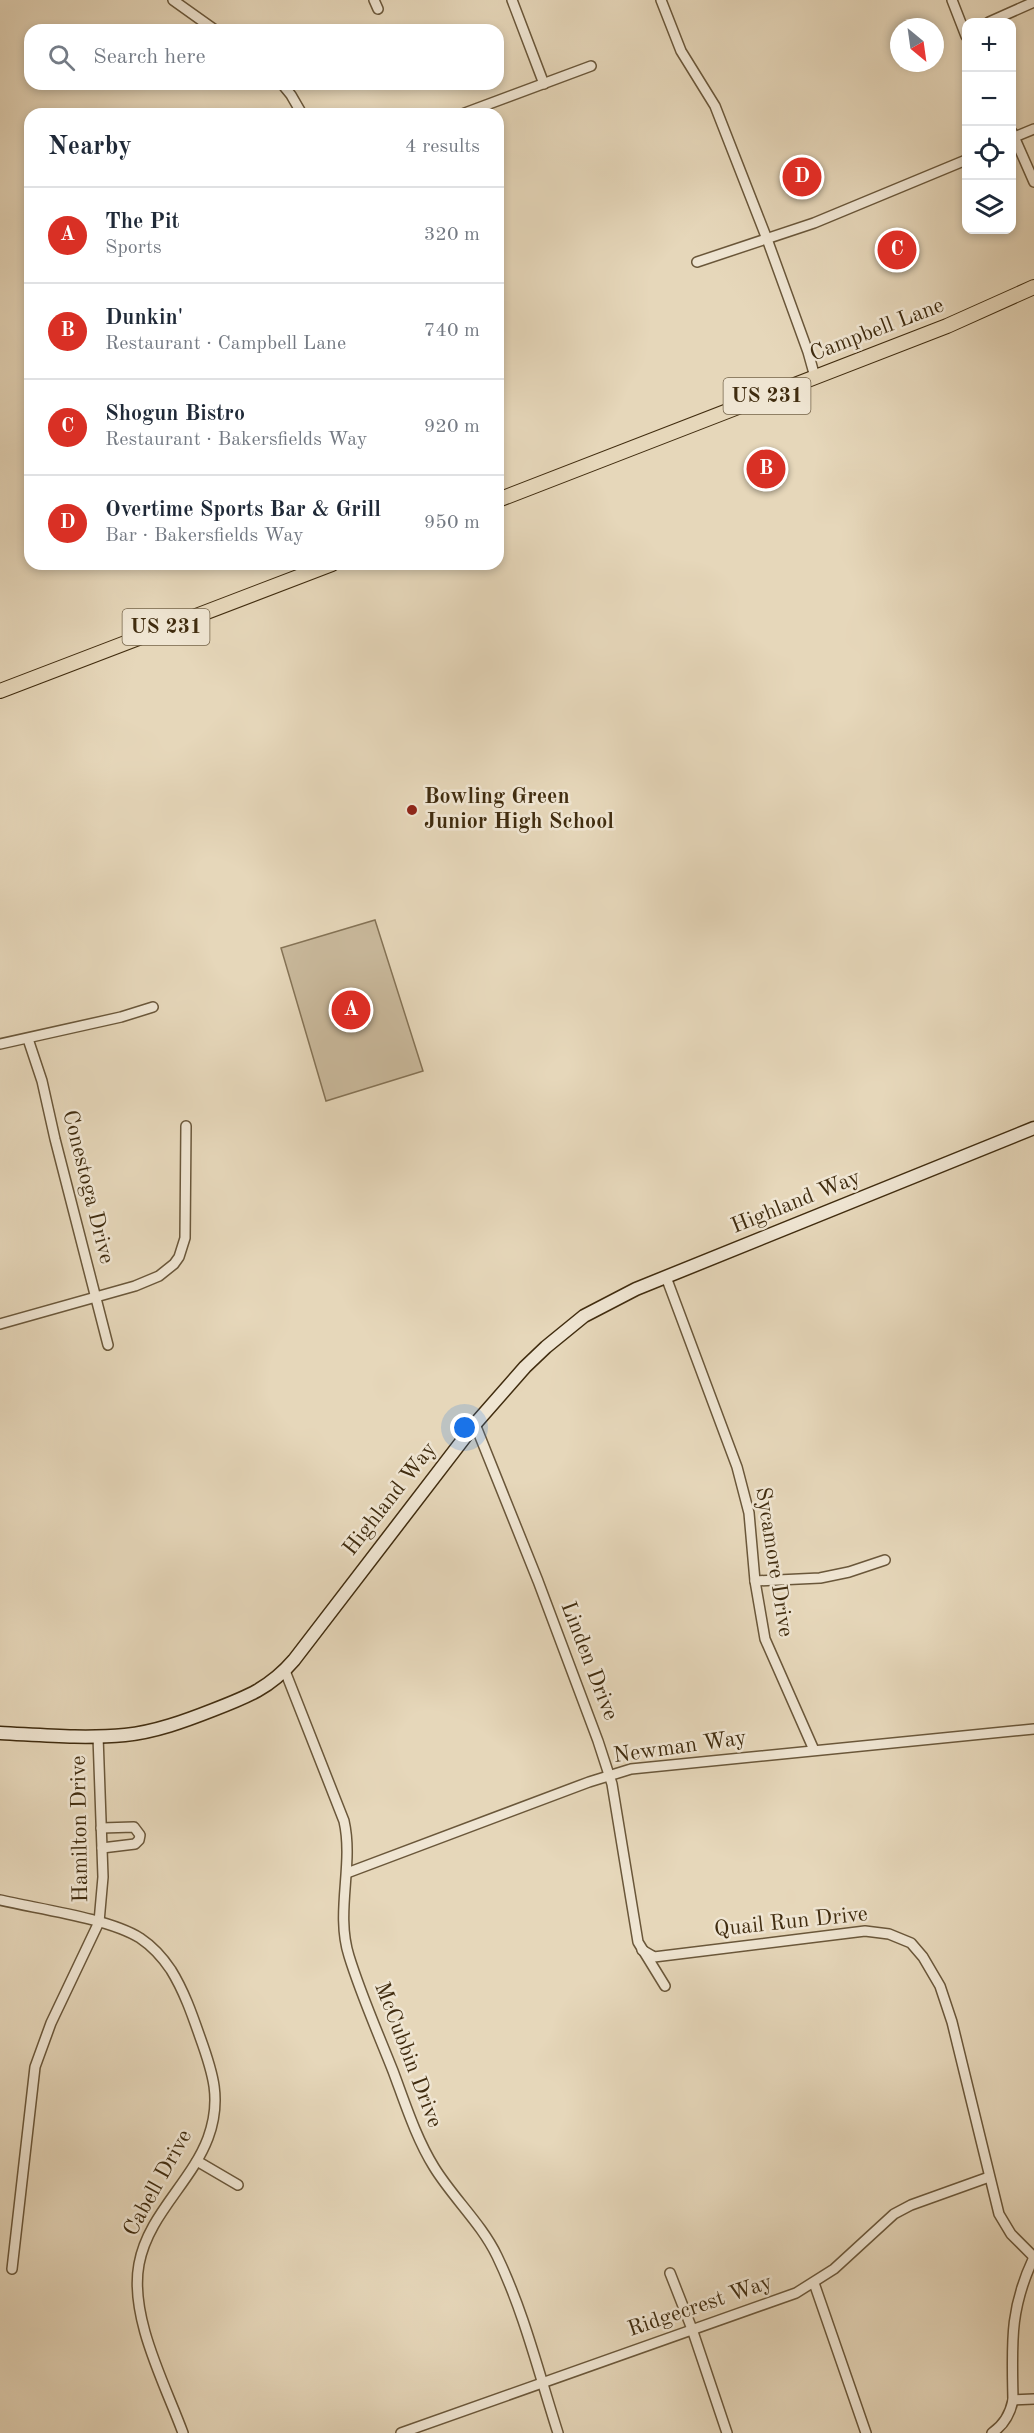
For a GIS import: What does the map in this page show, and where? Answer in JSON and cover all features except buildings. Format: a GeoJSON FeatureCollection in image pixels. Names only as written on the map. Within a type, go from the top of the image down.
{"type":"FeatureCollection","features":[{"type":"Feature","properties":{"kind":"main road","name":"Campbell Lane"},"geometry":{"type":"LineString","coordinates":[[504,498],[967,318],[1034,286]]}},
{"type":"Feature","properties":{"kind":"main road","name":"US 231"},"geometry":{"type":"LineString","coordinates":[[0,691],[316,570]]}},
{"type":"Feature","properties":{"kind":"street"},"geometry":{"type":"LineString","coordinates":[[512,0],[544,84]]}},
{"type":"Feature","properties":{"kind":"street"},"geometry":{"type":"LineString","coordinates":[[661,0],[681,51],[715,106],[767,239],[815,377]]}},
{"type":"Feature","properties":{"kind":"street"},"geometry":{"type":"LineString","coordinates":[[951,0],[962,25]]}},
{"type":"Feature","properties":{"kind":"street"},"geometry":{"type":"LineString","coordinates":[[174,1],[207,24]]}},
{"type":"Feature","properties":{"kind":"street"},"geometry":{"type":"LineString","coordinates":[[998,18],[1034,2]]}},
{"type":"Feature","properties":{"kind":"street"},"geometry":{"type":"LineString","coordinates":[[478,108],[591,66]]}},
{"type":"Feature","properties":{"kind":"street"},"geometry":{"type":"LineString","coordinates":[[287,90],[299,108]]}},
{"type":"Feature","properties":{"kind":"street"},"geometry":{"type":"LineString","coordinates":[[1016,135],[1034,129]]}},
{"type":"Feature","properties":{"kind":"street"},"geometry":{"type":"LineString","coordinates":[[1016,144],[1034,182]]}},
{"type":"Feature","properties":{"kind":"street"},"geometry":{"type":"LineString","coordinates":[[697,262],[767,239],[874,199],[962,162]]}},
{"type":"Feature","properties":{"kind":"street"},"geometry":{"type":"LineString","coordinates":[[0,1044],[121,1017],[153,1007]]}},
{"type":"Feature","properties":{"kind":"street","name":"Conestoga Drive"},"geometry":{"type":"LineString","coordinates":[[28,1039],[40,1074],[108,1345]]}},
{"type":"Feature","properties":{"kind":"street"},"geometry":{"type":"LineString","coordinates":[[0,1324],[135,1286],[170,1269],[179,1257],[185,1238],[186,1126]]}},
{"type":"Feature","properties":{"kind":"street","name":"Highland Way"},"geometry":{"type":"LineString","coordinates":[[0,1732],[127,1735],[190,1719],[255,1693],[269,1685],[285,1671],[475,1424],[525,1367],[570,1326],[609,1302],[666,1276],[1034,1128]]}},
{"type":"Feature","properties":{"kind":"street","name":"Sycamore Drive"},"geometry":{"type":"LineString","coordinates":[[666,1276],[743,1487],[749,1513],[755,1581],[768,1646],[814,1750]]}},
{"type":"Feature","properties":{"kind":"street","name":"Linden Drive"},"geometry":{"type":"LineString","coordinates":[[475,1424],[542,1592],[609,1775],[638,1942],[665,1986]]}},
{"type":"Feature","properties":{"kind":"street"},"geometry":{"type":"LineString","coordinates":[[755,1581],[820,1578],[849,1572],[885,1560]]}},
{"type":"Feature","properties":{"kind":"street","name":"McCubbin Drive"},"geometry":{"type":"LineString","coordinates":[[285,1671],[344,1821],[349,1841],[345,1937],[356,1978],[425,2151],[445,2183],[479,2226],[498,2258],[512,2292],[558,2433]]}},
{"type":"Feature","properties":{"kind":"street","name":"Newman Way"},"geometry":{"type":"LineString","coordinates":[[347,1873],[609,1775],[646,1767],[1034,1729]]}},
{"type":"Feature","properties":{"kind":"street","name":"Hamilton Drive"},"geometry":{"type":"LineString","coordinates":[[98,1736],[103,1877],[99,1922]]}},
{"type":"Feature","properties":{"kind":"street"},"geometry":{"type":"LineString","coordinates":[[101,1828],[134,1827],[140,1835],[140,1840],[135,1844],[102,1848]]}},
{"type":"Feature","properties":{"kind":"street","name":"Cabell Drive"},"geometry":{"type":"LineString","coordinates":[[0,1900],[99,1922],[140,1938],[155,1950],[170,1969],[184,1994],[209,2063],[216,2090],[208,2137],[197,2161],[151,2229],[142,2249],[137,2282],[137,2298],[145,2333],[183,2433]]}},
{"type":"Feature","properties":{"kind":"street"},"geometry":{"type":"LineString","coordinates":[[12,2270],[35,2067],[51,2023],[99,1922]]}},
{"type":"Feature","properties":{"kind":"street","name":"Quail Run Drive"},"geometry":{"type":"LineString","coordinates":[[642,1950],[654,1957],[865,1931],[889,1934],[911,1943],[923,1957],[945,1997],[989,2177],[1004,2225],[1034,2258]]}},
{"type":"Feature","properties":{"kind":"street"},"geometry":{"type":"LineString","coordinates":[[197,2161],[238,2185]]}},
{"type":"Feature","properties":{"kind":"street","name":"Ridgecrest Way"},"geometry":{"type":"LineString","coordinates":[[401,2433],[796,2293],[840,2264],[894,2214],[911,2205],[989,2177]]}},
{"type":"Feature","properties":{"kind":"street"},"geometry":{"type":"LineString","coordinates":[[992,2433],[1006,2420],[1013,2400],[1014,2311],[1034,2258]]}},
{"type":"Feature","properties":{"kind":"street"},"geometry":{"type":"LineString","coordinates":[[670,2273],[692,2329],[727,2433]]}},
{"type":"Feature","properties":{"kind":"street"},"geometry":{"type":"LineString","coordinates":[[814,2283],[866,2433]]}},
{"type":"Feature","properties":{"kind":"street"},"geometry":{"type":"LineString","coordinates":[[1013,2400],[1034,2399]]}},
{"type":"Feature","properties":{"kind":"shaded area"},"geometry":{"type":"Polygon","coordinates":[[[375,920],[423,1071],[326,1101],[281,948],[375,920]]]}},
{"type":"Feature","properties":{"kind":"place","name":"Overtime Sports Bar & Grill"},"geometry":{"type":"Point","coordinates":[802,177]}},
{"type":"Feature","properties":{"kind":"place","name":"Shogun Bistro"},"geometry":{"type":"Point","coordinates":[897,250]}},
{"type":"Feature","properties":{"kind":"place","name":"Dunkin'"},"geometry":{"type":"Point","coordinates":[766,469]}},
{"type":"Feature","properties":{"kind":"place","name":"Bowling Green Junior High School"},"geometry":{"type":"Point","coordinates":[412,810]}},
{"type":"Feature","properties":{"kind":"place","name":"The Pit"},"geometry":{"type":"Point","coordinates":[351,1010]}}]}
